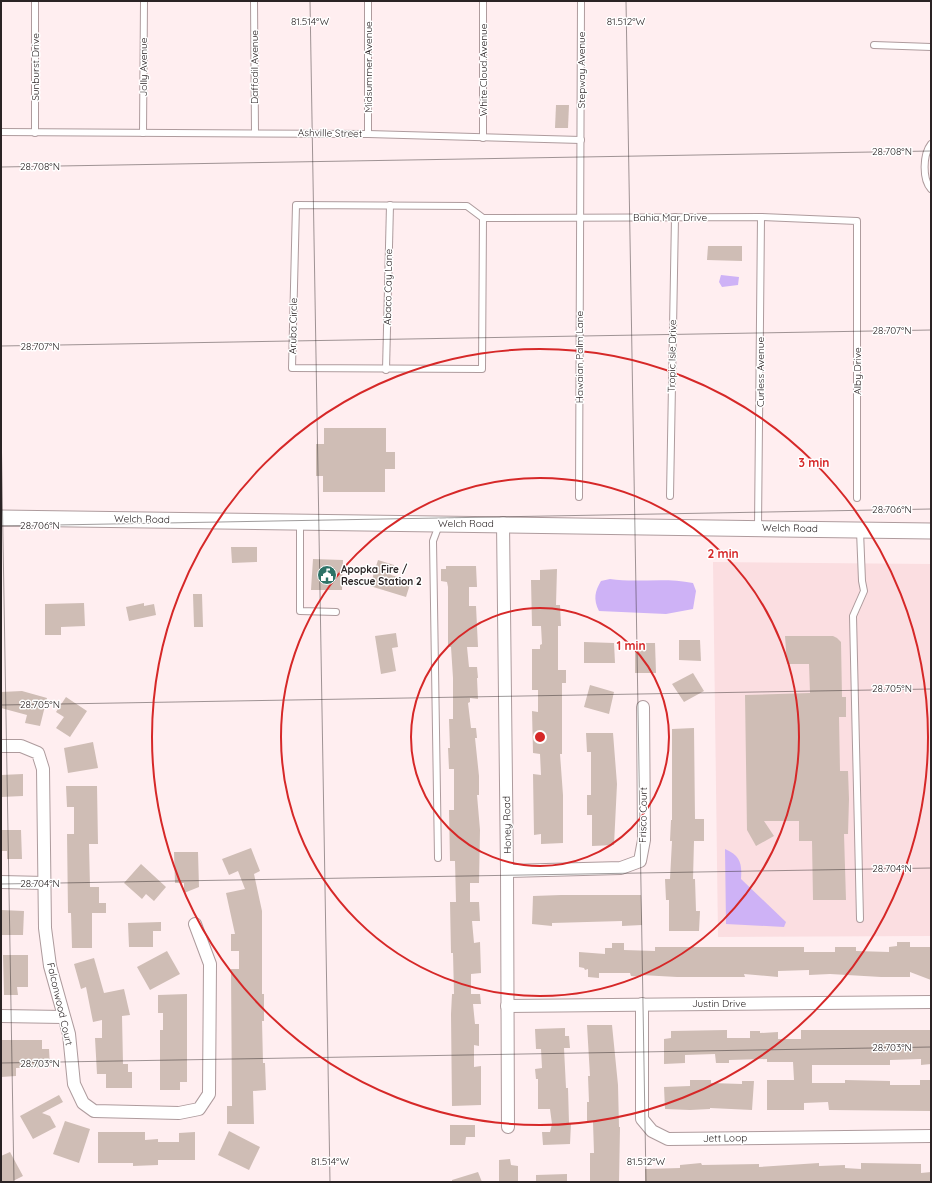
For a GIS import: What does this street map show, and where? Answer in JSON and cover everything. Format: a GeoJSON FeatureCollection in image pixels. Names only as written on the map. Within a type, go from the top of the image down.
{"type":"FeatureCollection","features":[{"type":"Feature","properties":{"kind":"street","name":"Welch Road"},"geometry":{"type":"LineString","coordinates":[[1,518],[503,523],[931,531]]}},
{"type":"Feature","properties":{"kind":"street","name":"Honey Road"},"geometry":{"type":"LineString","coordinates":[[503,523],[508,1127]]}},
{"type":"Feature","properties":{"kind":"street","name":"Frisco Court"},"geometry":{"type":"LineString","coordinates":[[507,871],[621,868],[640,862],[644,840],[643,707]]}},
{"type":"Feature","properties":{"kind":"street","name":"Falconwood Court"},"geometry":{"type":"LineString","coordinates":[[1,746],[21,746],[38,753],[43,769],[45,928],[50,966],[63,1017],[69,1034],[74,1084],[83,1103],[94,1111],[179,1113],[198,1109],[209,1094],[210,964],[195,924]]}},
{"type":"Feature","properties":{"kind":"street"},"geometry":{"type":"LineString","coordinates":[[1,882],[45,883]]}},
{"type":"Feature","properties":{"kind":"street","name":"Justin Drive"},"geometry":{"type":"LineString","coordinates":[[507,1006],[931,1002]]}},
{"type":"Feature","properties":{"kind":"street","name":"Jett Loop"},"geometry":{"type":"LineString","coordinates":[[642,1004],[642,1118],[652,1131],[668,1139],[931,1136]]}},
{"type":"Feature","properties":{"kind":"street"},"geometry":{"type":"LineString","coordinates":[[1,1016],[63,1017]]}},
{"type":"Feature","properties":{"kind":"lane","name":"Sunburst Drive"},"geometry":{"type":"LineString","coordinates":[[35,1],[35,133]]}},
{"type":"Feature","properties":{"kind":"lane","name":"Jolly Avenue"},"geometry":{"type":"LineString","coordinates":[[143,133],[144,1]]}},
{"type":"Feature","properties":{"kind":"lane","name":"Daffodil Avenue"},"geometry":{"type":"LineString","coordinates":[[254,1],[255,132]]}},
{"type":"Feature","properties":{"kind":"lane","name":"Midsummer Avenue"},"geometry":{"type":"LineString","coordinates":[[368,1],[368,134]]}},
{"type":"Feature","properties":{"kind":"lane","name":"White Cloud Avenue"},"geometry":{"type":"LineString","coordinates":[[483,1],[483,138]]}},
{"type":"Feature","properties":{"kind":"lane","name":"Stepway Avenue"},"geometry":{"type":"LineString","coordinates":[[581,1],[581,140]]}},
{"type":"Feature","properties":{"kind":"lane"},"geometry":{"type":"LineString","coordinates":[[874,45],[931,47]]}},
{"type":"Feature","properties":{"kind":"lane","name":"Ashville Street"},"geometry":{"type":"LineString","coordinates":[[1,132],[255,132],[581,140]]}},
{"type":"Feature","properties":{"kind":"lane"},"geometry":{"type":"LineString","coordinates":[[579,217],[581,140]]}},
{"type":"Feature","properties":{"kind":"lane"},"geometry":{"type":"LineString","coordinates":[[931,144],[928,148],[925,166],[926,184],[931,189]]}},
{"type":"Feature","properties":{"kind":"lane","name":"Aruba Circle"},"geometry":{"type":"LineString","coordinates":[[296,205],[390,205],[467,206],[483,218],[482,369],[386,370],[292,368],[296,205]]}},
{"type":"Feature","properties":{"kind":"lane","name":"Abaco Cay Lane"},"geometry":{"type":"LineString","coordinates":[[386,370],[390,205]]}},
{"type":"Feature","properties":{"kind":"lane","name":"Hawaian Palm Lane"},"geometry":{"type":"LineString","coordinates":[[579,217],[579,497]]}},
{"type":"Feature","properties":{"kind":"lane","name":"Tropic Isle Drive"},"geometry":{"type":"LineString","coordinates":[[670,496],[675,217]]}},
{"type":"Feature","properties":{"kind":"lane","name":"Bahia Mar Drive"},"geometry":{"type":"LineString","coordinates":[[483,218],[761,217],[857,221]]}},
{"type":"Feature","properties":{"kind":"lane","name":"Curless Avenue"},"geometry":{"type":"LineString","coordinates":[[758,527],[761,217]]}},
{"type":"Feature","properties":{"kind":"lane","name":"Alby Drive"},"geometry":{"type":"LineString","coordinates":[[857,221],[858,498]]}},
{"type":"Feature","properties":{"kind":"lane"},"geometry":{"type":"LineString","coordinates":[[300,522],[300,611],[336,612]]}},
{"type":"Feature","properties":{"kind":"lane"},"geometry":{"type":"LineString","coordinates":[[438,858],[433,541],[439,523]]}},
{"type":"Feature","properties":{"kind":"lane"},"geometry":{"type":"LineString","coordinates":[[860,529],[862,581],[864,591],[853,616],[860,919]]}},
{"type":"Feature","properties":{"kind":"shaded area"},"geometry":{"type":"Polygon","coordinates":[[[721,275],[739,277],[738,285],[722,287],[719,282],[721,275]]]}},
{"type":"Feature","properties":{"kind":"shaded area"},"geometry":{"type":"Polygon","coordinates":[[[713,562],[931,564],[931,936],[718,937],[713,562]]]}},
{"type":"Feature","properties":{"kind":"shaded area"},"geometry":{"type":"Polygon","coordinates":[[[610,579],[672,580],[693,583],[696,591],[693,609],[666,614],[599,611],[595,599],[597,588],[601,581],[610,579]]]}},
{"type":"Feature","properties":{"kind":"shaded area"},"geometry":{"type":"Polygon","coordinates":[[[725,849],[734,855],[739,861],[741,865],[741,879],[786,922],[784,927],[726,924],[725,849]]]}},
{"type":"Feature","properties":{"kind":"building"},"geometry":{"type":"Polygon","coordinates":[[[556,105],[569,105],[568,128],[555,128],[556,105]]]}},
{"type":"Feature","properties":{"kind":"building"},"geometry":{"type":"Polygon","coordinates":[[[708,246],[742,246],[742,261],[707,260],[708,246]]]}},
{"type":"Feature","properties":{"kind":"building"},"geometry":{"type":"Polygon","coordinates":[[[324,428],[386,428],[386,452],[395,452],[395,469],[385,469],[385,492],[323,492],[323,476],[316,476],[316,444],[324,444],[324,428]]]}},
{"type":"Feature","properties":{"kind":"building"},"geometry":{"type":"Polygon","coordinates":[[[231,547],[257,547],[257,562],[232,563],[231,547]]]}},
{"type":"Feature","properties":{"kind":"building","name":"Apopka Fire / Rescue Station 2"},"geometry":{"type":"Polygon","coordinates":[[[313,559],[343,560],[342,590],[311,590],[313,559]]]}},
{"type":"Feature","properties":{"kind":"building"},"geometry":{"type":"Polygon","coordinates":[[[378,560],[394,565],[391,575],[411,581],[406,597],[370,586],[378,560]]]}},
{"type":"Feature","properties":{"kind":"building"},"geometry":{"type":"Polygon","coordinates":[[[446,566],[476,566],[477,587],[469,587],[469,606],[476,606],[478,647],[467,647],[469,667],[477,667],[478,678],[478,699],[470,698],[470,702],[468,703],[471,728],[476,728],[477,738],[475,738],[479,776],[479,795],[477,795],[480,830],[479,883],[470,883],[470,902],[479,902],[480,921],[472,921],[474,943],[480,942],[481,973],[471,974],[471,994],[480,994],[481,1004],[473,1004],[475,1024],[479,1024],[479,1046],[474,1045],[474,1067],[481,1066],[481,1105],[452,1106],[451,1014],[452,994],[454,994],[453,953],[451,953],[450,902],[456,902],[455,861],[450,861],[449,810],[454,810],[454,769],[449,769],[448,748],[450,748],[449,719],[453,719],[453,678],[451,647],[448,647],[448,587],[447,582],[441,581],[441,569],[446,569],[446,566]]]}},
{"type":"Feature","properties":{"kind":"building"},"geometry":{"type":"Polygon","coordinates":[[[557,569],[556,605],[560,605],[561,626],[558,626],[558,670],[566,670],[566,683],[562,683],[562,754],[560,754],[563,795],[563,843],[541,844],[541,834],[534,835],[533,774],[541,775],[540,754],[533,753],[532,711],[538,712],[538,690],[532,690],[532,649],[540,649],[540,645],[542,644],[541,626],[532,626],[531,580],[540,580],[540,570],[557,569]]]}},
{"type":"Feature","properties":{"kind":"building"},"geometry":{"type":"Polygon","coordinates":[[[193,594],[202,594],[203,627],[194,627],[193,594]]]}},
{"type":"Feature","properties":{"kind":"building"},"geometry":{"type":"Polygon","coordinates":[[[84,603],[85,626],[61,627],[61,635],[45,635],[45,604],[84,603]]]}},
{"type":"Feature","properties":{"kind":"building"},"geometry":{"type":"Polygon","coordinates":[[[144,603],[144,606],[154,604],[156,615],[129,621],[126,607],[144,603]]]}},
{"type":"Feature","properties":{"kind":"building"},"geometry":{"type":"Polygon","coordinates":[[[396,633],[398,647],[392,648],[396,671],[381,674],[375,636],[396,633]]]}},
{"type":"Feature","properties":{"kind":"building"},"geometry":{"type":"Polygon","coordinates":[[[785,636],[833,636],[841,642],[842,697],[846,697],[846,717],[839,717],[840,771],[848,771],[849,799],[848,834],[844,834],[846,900],[813,900],[812,841],[799,841],[799,821],[764,821],[774,836],[756,846],[747,830],[745,695],[810,693],[809,664],[787,664],[785,636]]]}},
{"type":"Feature","properties":{"kind":"building"},"geometry":{"type":"Polygon","coordinates":[[[679,640],[700,640],[701,661],[679,660],[679,640]]]}},
{"type":"Feature","properties":{"kind":"building"},"geometry":{"type":"Polygon","coordinates":[[[584,642],[614,643],[615,663],[584,663],[584,642]]]}},
{"type":"Feature","properties":{"kind":"building"},"geometry":{"type":"Polygon","coordinates":[[[635,643],[655,643],[656,673],[635,673],[635,643]]]}},
{"type":"Feature","properties":{"kind":"building"},"geometry":{"type":"Polygon","coordinates":[[[693,673],[704,691],[684,702],[672,684],[693,673]]]}},
{"type":"Feature","properties":{"kind":"building"},"geometry":{"type":"Polygon","coordinates":[[[590,685],[614,692],[609,714],[584,707],[590,685]]]}},
{"type":"Feature","properties":{"kind":"building"},"geometry":{"type":"Polygon","coordinates":[[[22,691],[47,698],[40,726],[25,723],[27,715],[1,708],[1,692],[22,691]]]}},
{"type":"Feature","properties":{"kind":"building"},"geometry":{"type":"Polygon","coordinates":[[[66,697],[87,711],[70,737],[56,728],[64,717],[56,712],[66,697]]]}},
{"type":"Feature","properties":{"kind":"building"},"geometry":{"type":"Polygon","coordinates":[[[694,728],[695,819],[704,819],[704,841],[694,841],[693,879],[695,879],[696,911],[700,911],[699,931],[669,931],[669,900],[666,900],[665,879],[670,879],[672,841],[670,841],[672,820],[672,729],[694,728]]]}},
{"type":"Feature","properties":{"kind":"building"},"geometry":{"type":"Polygon","coordinates":[[[586,733],[613,733],[617,784],[614,845],[592,846],[592,815],[587,815],[587,795],[591,795],[591,752],[587,752],[586,733]]]}},
{"type":"Feature","properties":{"kind":"building"},"geometry":{"type":"Polygon","coordinates":[[[93,742],[98,768],[68,773],[64,748],[93,742]]]}},
{"type":"Feature","properties":{"kind":"building"},"geometry":{"type":"Polygon","coordinates":[[[23,774],[23,796],[1,797],[1,775],[23,774]]]}},
{"type":"Feature","properties":{"kind":"building"},"geometry":{"type":"Polygon","coordinates":[[[66,786],[97,786],[98,844],[89,844],[90,887],[99,887],[99,903],[106,903],[106,913],[92,913],[92,948],[72,948],[71,913],[68,913],[67,834],[74,834],[74,807],[67,807],[66,786]]]}},
{"type":"Feature","properties":{"kind":"building"},"geometry":{"type":"Polygon","coordinates":[[[1,830],[21,830],[22,859],[7,859],[7,851],[1,851],[1,830]]]}},
{"type":"Feature","properties":{"kind":"building"},"geometry":{"type":"Polygon","coordinates":[[[251,848],[260,871],[254,874],[262,911],[262,994],[264,994],[264,1021],[262,1021],[263,1063],[265,1063],[266,1090],[253,1091],[254,1124],[227,1124],[227,1106],[232,1106],[231,969],[239,969],[239,951],[231,951],[231,934],[235,934],[226,893],[245,889],[238,871],[229,875],[222,859],[251,848]]]}},
{"type":"Feature","properties":{"kind":"building"},"geometry":{"type":"Polygon","coordinates":[[[174,852],[198,852],[199,887],[184,893],[184,883],[175,883],[174,852]]]}},
{"type":"Feature","properties":{"kind":"building"},"geometry":{"type":"Polygon","coordinates":[[[141,864],[166,887],[154,901],[146,894],[142,899],[124,883],[141,864]]]}},
{"type":"Feature","properties":{"kind":"building"},"geometry":{"type":"Polygon","coordinates":[[[641,895],[642,925],[622,926],[622,921],[552,923],[552,926],[532,924],[533,896],[641,895]]]}},
{"type":"Feature","properties":{"kind":"building"},"geometry":{"type":"Polygon","coordinates":[[[1,910],[24,911],[23,935],[1,935],[1,910]]]}},
{"type":"Feature","properties":{"kind":"building"},"geometry":{"type":"Polygon","coordinates":[[[161,922],[161,931],[153,931],[153,947],[129,947],[128,923],[161,922]]]}},
{"type":"Feature","properties":{"kind":"building"},"geometry":{"type":"Polygon","coordinates":[[[897,942],[910,942],[910,947],[931,947],[931,980],[910,972],[910,977],[881,977],[830,974],[809,975],[809,970],[778,971],[778,977],[744,974],[745,977],[677,977],[641,975],[641,977],[631,976],[630,973],[599,973],[599,978],[588,977],[588,969],[585,970],[584,968],[579,967],[579,952],[605,954],[605,948],[612,948],[612,943],[624,943],[624,950],[655,951],[655,947],[804,947],[804,952],[835,952],[835,947],[856,947],[856,951],[889,952],[889,947],[897,946],[897,942]]]}},
{"type":"Feature","properties":{"kind":"building"},"geometry":{"type":"Polygon","coordinates":[[[167,951],[180,974],[150,990],[137,967],[167,951]]]}},
{"type":"Feature","properties":{"kind":"building"},"geometry":{"type":"Polygon","coordinates":[[[3,955],[28,955],[28,987],[17,987],[18,995],[4,995],[3,955]]]}},
{"type":"Feature","properties":{"kind":"building"},"geometry":{"type":"Polygon","coordinates":[[[94,958],[104,993],[124,989],[130,1015],[122,1016],[123,1064],[128,1064],[128,1072],[132,1072],[132,1088],[106,1088],[106,1074],[97,1074],[95,1038],[102,1038],[102,1020],[93,1022],[86,987],[81,989],[74,964],[94,958]]]}},
{"type":"Feature","properties":{"kind":"building"},"geometry":{"type":"Polygon","coordinates":[[[187,994],[187,1082],[180,1082],[180,1090],[160,1090],[160,1030],[163,1030],[163,1013],[158,1013],[158,995],[187,994]]]}},
{"type":"Feature","properties":{"kind":"building"},"geometry":{"type":"Polygon","coordinates":[[[587,1025],[612,1025],[618,1085],[620,1127],[619,1182],[590,1182],[590,1153],[594,1153],[593,1122],[587,1122],[587,1102],[589,1102],[588,1076],[590,1076],[587,1025]]]}},
{"type":"Feature","properties":{"kind":"building"},"geometry":{"type":"Polygon","coordinates":[[[565,1028],[565,1036],[569,1036],[570,1048],[564,1048],[566,1088],[568,1088],[569,1123],[571,1123],[570,1144],[543,1145],[542,1132],[550,1132],[552,1124],[550,1109],[538,1109],[538,1079],[536,1079],[535,1069],[542,1068],[541,1049],[536,1049],[535,1029],[565,1028]]]}},
{"type":"Feature","properties":{"kind":"building"},"geometry":{"type":"Polygon","coordinates":[[[727,1030],[727,1038],[750,1038],[750,1031],[760,1031],[760,1033],[778,1032],[778,1039],[801,1039],[801,1030],[931,1030],[931,1064],[921,1065],[921,1059],[890,1060],[890,1065],[812,1065],[812,1083],[845,1083],[845,1080],[890,1081],[890,1085],[920,1085],[920,1080],[931,1080],[931,1111],[829,1110],[828,1102],[804,1103],[804,1110],[767,1110],[767,1080],[794,1080],[793,1062],[767,1062],[767,1059],[729,1060],[729,1063],[716,1063],[715,1054],[685,1055],[685,1063],[664,1064],[664,1039],[671,1038],[671,1031],[727,1030]]]}},
{"type":"Feature","properties":{"kind":"building"},"geometry":{"type":"Polygon","coordinates":[[[1,1040],[42,1040],[42,1049],[49,1049],[50,1067],[16,1068],[16,1076],[1,1077],[1,1040]]]}},
{"type":"Feature","properties":{"kind":"building"},"geometry":{"type":"Polygon","coordinates":[[[690,1080],[711,1080],[711,1083],[742,1084],[742,1081],[754,1081],[752,1110],[710,1108],[690,1110],[665,1109],[664,1087],[690,1086],[690,1080]]]}},
{"type":"Feature","properties":{"kind":"building"},"geometry":{"type":"Polygon","coordinates":[[[59,1095],[63,1102],[42,1113],[50,1116],[56,1127],[33,1139],[20,1116],[59,1095]]]}},
{"type":"Feature","properties":{"kind":"building"},"geometry":{"type":"Polygon","coordinates":[[[65,1121],[90,1129],[79,1163],[53,1154],[65,1121]]]}},
{"type":"Feature","properties":{"kind":"building"},"geometry":{"type":"Polygon","coordinates":[[[450,1125],[475,1125],[475,1137],[466,1137],[465,1145],[450,1145],[450,1125]]]}},
{"type":"Feature","properties":{"kind":"building"},"geometry":{"type":"Polygon","coordinates":[[[229,1131],[260,1147],[249,1170],[218,1155],[229,1131]]]}},
{"type":"Feature","properties":{"kind":"building"},"geometry":{"type":"Polygon","coordinates":[[[98,1132],[145,1132],[145,1140],[158,1139],[158,1142],[179,1142],[179,1133],[195,1132],[195,1160],[158,1160],[158,1165],[133,1166],[133,1163],[98,1163],[98,1132]]]}},
{"type":"Feature","properties":{"kind":"building"},"geometry":{"type":"Polygon","coordinates":[[[10,1152],[23,1176],[11,1182],[1,1182],[1,1156],[10,1152]]]}},
{"type":"Feature","properties":{"kind":"building"},"geometry":{"type":"Polygon","coordinates":[[[510,1159],[511,1165],[518,1166],[518,1182],[499,1182],[499,1160],[510,1159]]]}},
{"type":"Feature","properties":{"kind":"building"},"geometry":{"type":"Polygon","coordinates":[[[701,1163],[702,1165],[759,1164],[759,1167],[819,1163],[819,1166],[845,1165],[845,1168],[861,1169],[861,1163],[921,1164],[921,1173],[931,1172],[931,1182],[645,1182],[645,1169],[680,1168],[680,1165],[701,1163]]]}},
{"type":"Feature","properties":{"kind":"building"},"geometry":{"type":"Polygon","coordinates":[[[478,1172],[482,1182],[452,1182],[452,1180],[478,1172]]]}},
{"type":"Feature","properties":{"kind":"building"},"geometry":{"type":"Polygon","coordinates":[[[567,1174],[567,1182],[536,1182],[536,1175],[567,1174]]]}},
{"type":"Feature","properties":{"kind":"place","name":"Apopka Fire / Rescue Station 2"},"geometry":{"type":"Point","coordinates":[327,575]}}]}
